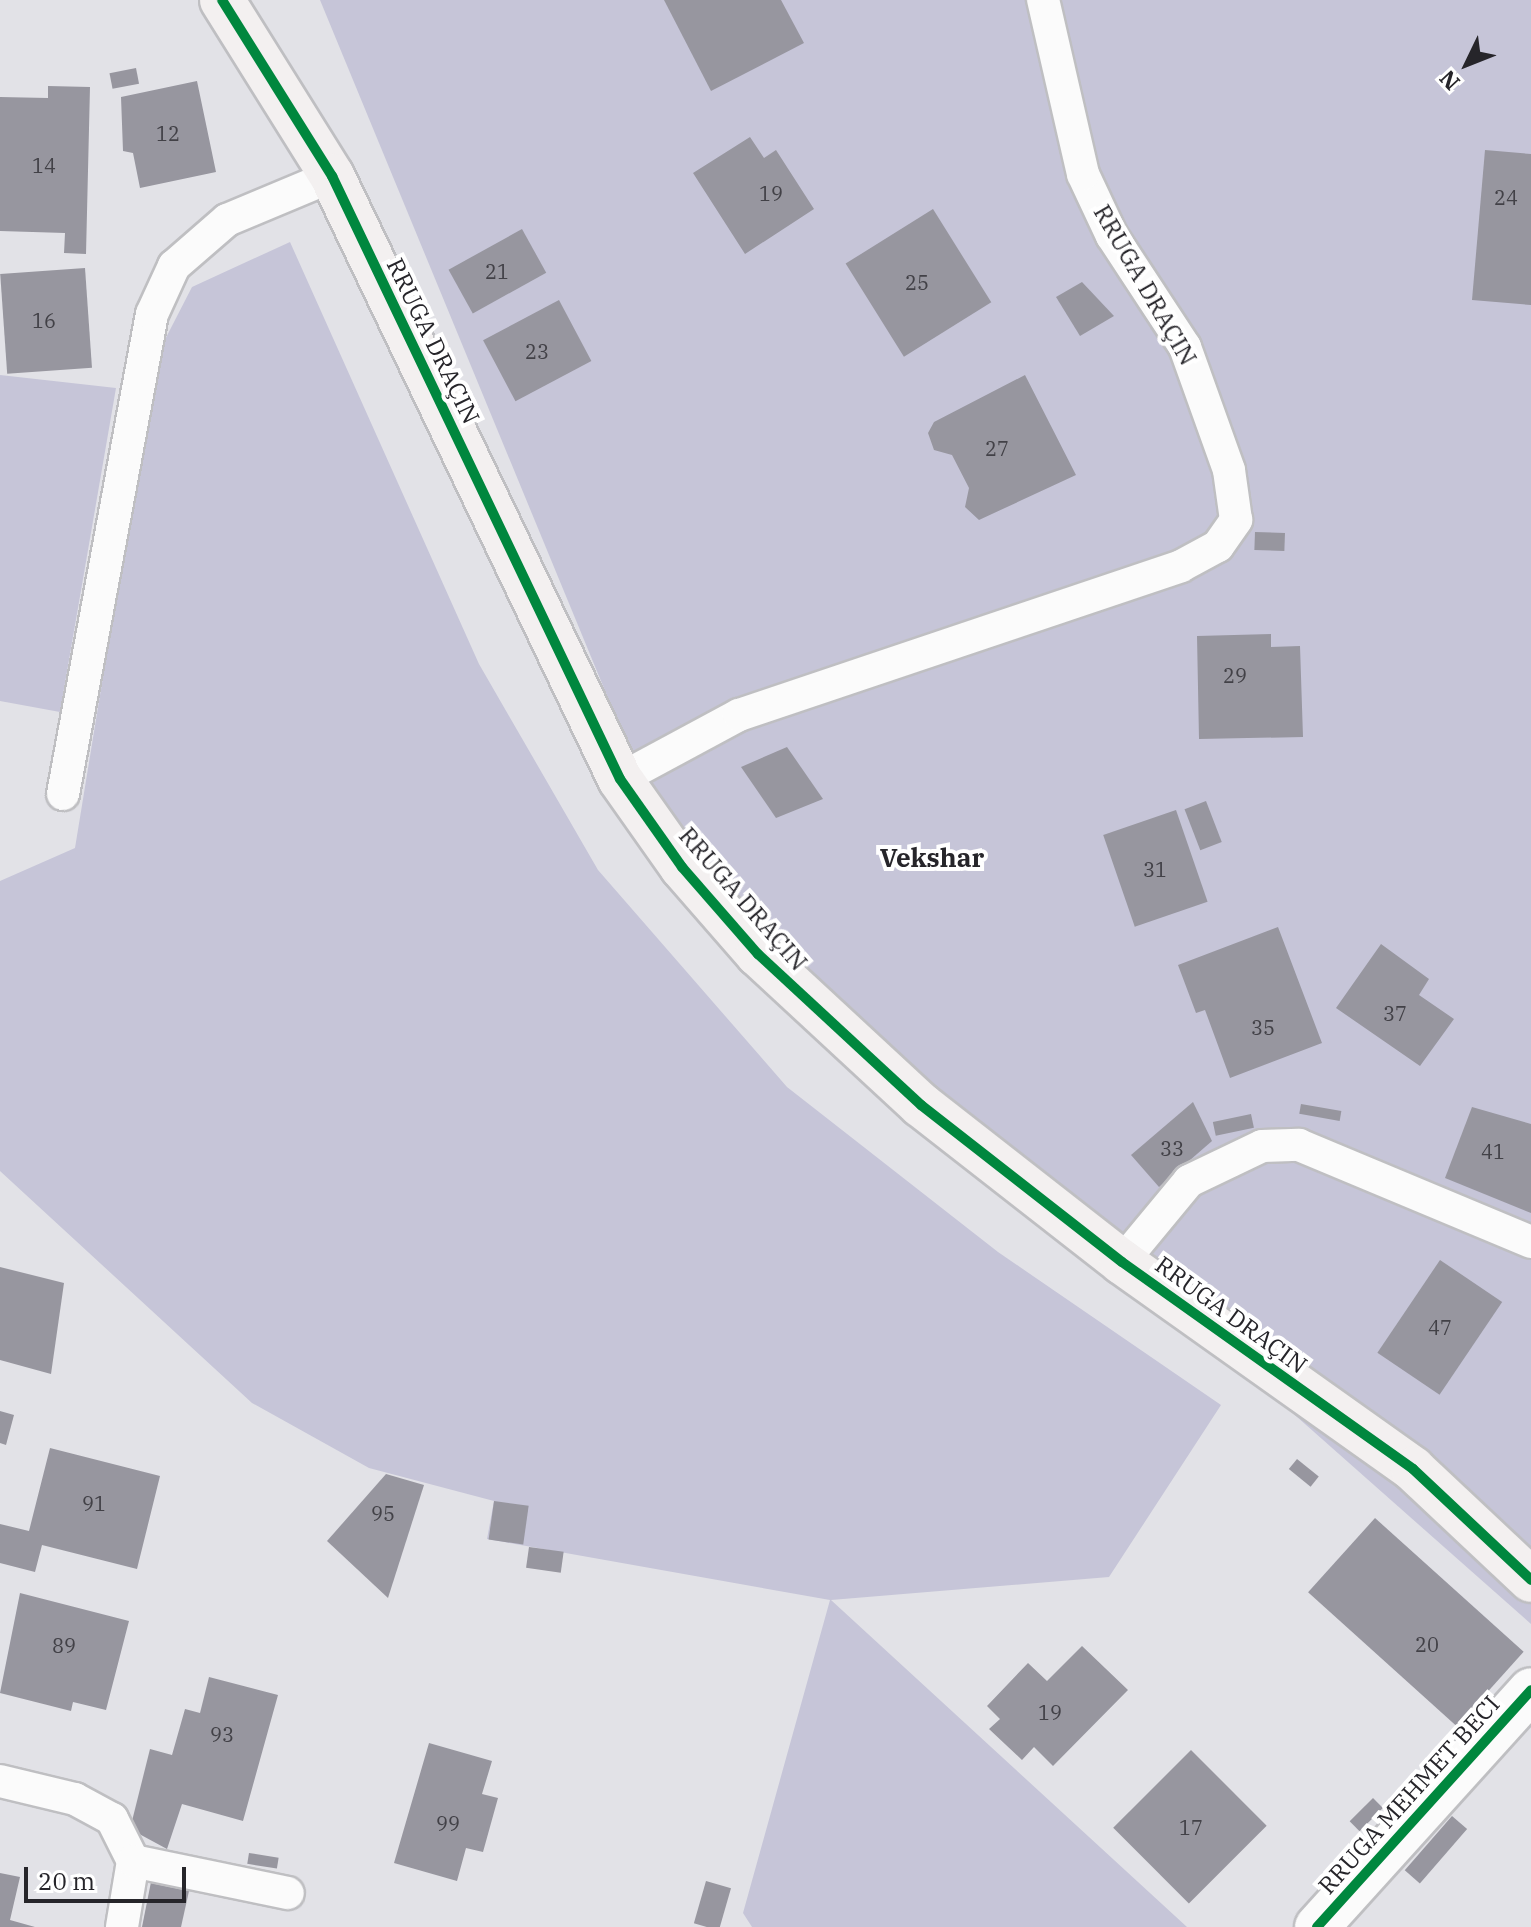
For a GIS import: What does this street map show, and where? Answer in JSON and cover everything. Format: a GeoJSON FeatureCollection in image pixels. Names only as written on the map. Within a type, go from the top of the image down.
{"type":"FeatureCollection","features":[{"type":"Feature","properties":{"kind":"main road","name":"RRUGA DRAÇIN"},"geometry":{"type":"LineString","coordinates":[[222,0],[332,176],[620,779],[758,954],[921,1105],[1122,1262],[1413,1469],[1531,1580]]}},
{"type":"Feature","properties":{"kind":"street","name":"RRUGA MEHMET BECI"},"geometry":{"type":"LineString","coordinates":[[1317,1927],[1531,1690]]}},
{"type":"Feature","properties":{"kind":"lane","name":"RRUGA DRAÇIN"},"geometry":{"type":"LineString","coordinates":[[620,779],[739,715],[1181,566],[1218,546],[1236,520],[1229,470],[1185,347],[1112,236],[1083,174],[1043,0]]}},
{"type":"Feature","properties":{"kind":"lane"},"geometry":{"type":"LineString","coordinates":[[63,794],[152,314],[174,266],[227,220],[332,176]]}},
{"type":"Feature","properties":{"kind":"lane","name":"RRUGA DRAÇIN"},"geometry":{"type":"LineString","coordinates":[[1122,1262],[1189,1181],[1262,1146],[1299,1145],[1531,1242]]}},
{"type":"Feature","properties":{"kind":"lane"},"geometry":{"type":"LineString","coordinates":[[0,1781],[75,1799],[112,1819],[133,1861],[122,1927]]}},
{"type":"Feature","properties":{"kind":"lane"},"geometry":{"type":"LineString","coordinates":[[133,1861],[288,1893]]}},
{"type":"Feature","properties":{"kind":"shaded area"},"geometry":{"type":"Polygon","coordinates":[[[320,0],[1531,0],[1531,1624],[679,870],[320,0]]]}},
{"type":"Feature","properties":{"kind":"shaded area"},"geometry":{"type":"Polygon","coordinates":[[[290,242],[479,664],[598,870],[787,1087],[998,1252],[1221,1405],[1109,1577],[831,1600],[1187,1927],[752,1927],[743,1913],[830,1600],[487,1539],[494,1501],[369,1468],[252,1403],[0,1171],[0,881],[75,848],[155,359],[192,287],[290,242]]]}},
{"type":"Feature","properties":{"kind":"shaded area"},"geometry":{"type":"Polygon","coordinates":[[[0,375],[116,388],[60,712],[0,701],[0,375]]]}},
{"type":"Feature","properties":{"kind":"building"},"geometry":{"type":"Polygon","coordinates":[[[664,0],[781,0],[804,43],[711,91],[664,0]]]}},
{"type":"Feature","properties":{"kind":"building"},"geometry":{"type":"Polygon","coordinates":[[[136,68],[139,84],[113,89],[109,73],[136,68]]]}},
{"type":"Feature","properties":{"kind":"building"},"geometry":{"type":"Polygon","coordinates":[[[197,81],[216,172],[140,188],[133,153],[123,151],[121,97],[197,81]]]}},
{"type":"Feature","properties":{"kind":"building"},"geometry":{"type":"Polygon","coordinates":[[[48,86],[90,87],[86,254],[64,253],[65,233],[0,231],[0,97],[48,98],[48,86]]]}},
{"type":"Feature","properties":{"kind":"building"},"geometry":{"type":"Polygon","coordinates":[[[750,137],[764,158],[776,150],[814,209],[745,254],[693,173],[750,137]]]}},
{"type":"Feature","properties":{"kind":"building"},"geometry":{"type":"Polygon","coordinates":[[[1485,150],[1531,154],[1531,305],[1472,300],[1485,150]]]}},
{"type":"Feature","properties":{"kind":"building"},"geometry":{"type":"Polygon","coordinates":[[[933,209],[991,302],[904,357],[846,264],[933,209]]]}},
{"type":"Feature","properties":{"kind":"building"},"geometry":{"type":"Polygon","coordinates":[[[522,229],[546,273],[473,313],[449,270],[522,229]]]}},
{"type":"Feature","properties":{"kind":"building"},"geometry":{"type":"Polygon","coordinates":[[[85,268],[92,368],[7,374],[0,274],[85,268]]]}},
{"type":"Feature","properties":{"kind":"building"},"geometry":{"type":"Polygon","coordinates":[[[1082,282],[1114,316],[1080,336],[1056,297],[1082,282]]]}},
{"type":"Feature","properties":{"kind":"building"},"geometry":{"type":"Polygon","coordinates":[[[559,300],[591,361],[515,401],[483,340],[559,300]]]}},
{"type":"Feature","properties":{"kind":"building"},"geometry":{"type":"Polygon","coordinates":[[[1025,375],[1076,475],[979,520],[965,507],[969,488],[952,455],[934,450],[928,433],[934,422],[1025,375]]]}},
{"type":"Feature","properties":{"kind":"building"},"geometry":{"type":"Polygon","coordinates":[[[1255,532],[1285,533],[1284,551],[1254,550],[1255,532]]]}},
{"type":"Feature","properties":{"kind":"building"},"geometry":{"type":"Polygon","coordinates":[[[1271,634],[1271,647],[1300,646],[1303,737],[1199,739],[1197,636],[1271,634]]]}},
{"type":"Feature","properties":{"kind":"building"},"geometry":{"type":"Polygon","coordinates":[[[787,747],[823,799],[776,818],[741,767],[787,747]]]}},
{"type":"Feature","properties":{"kind":"building"},"geometry":{"type":"Polygon","coordinates":[[[1206,801],[1222,842],[1200,850],[1185,809],[1206,801]]]}},
{"type":"Feature","properties":{"kind":"building"},"geometry":{"type":"Polygon","coordinates":[[[1176,810],[1208,902],[1135,927],[1103,835],[1176,810]]]}},
{"type":"Feature","properties":{"kind":"building"},"geometry":{"type":"Polygon","coordinates":[[[1278,927],[1322,1043],[1230,1078],[1205,1010],[1196,1013],[1178,965],[1278,927]]]}},
{"type":"Feature","properties":{"kind":"building"},"geometry":{"type":"Polygon","coordinates":[[[1381,944],[1429,979],[1419,995],[1454,1019],[1420,1066],[1336,1008],[1381,944]]]}},
{"type":"Feature","properties":{"kind":"building"},"geometry":{"type":"Polygon","coordinates":[[[1193,1102],[1212,1141],[1159,1187],[1131,1155],[1193,1102]]]}},
{"type":"Feature","properties":{"kind":"building"},"geometry":{"type":"Polygon","coordinates":[[[1301,1104],[1341,1111],[1340,1121],[1299,1114],[1301,1104]]]}},
{"type":"Feature","properties":{"kind":"building"},"geometry":{"type":"Polygon","coordinates":[[[1472,1107],[1531,1124],[1531,1213],[1445,1178],[1472,1107]]]}},
{"type":"Feature","properties":{"kind":"building"},"geometry":{"type":"Polygon","coordinates":[[[1251,1114],[1254,1128],[1216,1136],[1213,1122],[1251,1114]]]}},
{"type":"Feature","properties":{"kind":"building"},"geometry":{"type":"Polygon","coordinates":[[[1440,1260],[1502,1302],[1440,1395],[1377,1353],[1440,1260]]]}},
{"type":"Feature","properties":{"kind":"building"},"geometry":{"type":"Polygon","coordinates":[[[0,1267],[64,1283],[51,1374],[0,1360],[0,1267]]]}},
{"type":"Feature","properties":{"kind":"building"},"geometry":{"type":"Polygon","coordinates":[[[0,1411],[14,1415],[6,1445],[0,1443],[0,1411]]]}},
{"type":"Feature","properties":{"kind":"building"},"geometry":{"type":"Polygon","coordinates":[[[50,1448],[160,1476],[137,1569],[42,1545],[35,1572],[0,1563],[0,1524],[29,1531],[50,1448]]]}},
{"type":"Feature","properties":{"kind":"building"},"geometry":{"type":"Polygon","coordinates":[[[1297,1459],[1319,1477],[1311,1487],[1289,1469],[1297,1459]]]}},
{"type":"Feature","properties":{"kind":"building"},"geometry":{"type":"Polygon","coordinates":[[[386,1474],[424,1485],[388,1598],[327,1541],[386,1474]]]}},
{"type":"Feature","properties":{"kind":"building"},"geometry":{"type":"Polygon","coordinates":[[[494,1501],[529,1506],[523,1544],[489,1540],[494,1501]]]}},
{"type":"Feature","properties":{"kind":"building"},"geometry":{"type":"Polygon","coordinates":[[[1375,1518],[1524,1652],[1457,1726],[1308,1592],[1375,1518]]]}},
{"type":"Feature","properties":{"kind":"building"},"geometry":{"type":"Polygon","coordinates":[[[529,1547],[564,1552],[561,1573],[526,1568],[529,1547]]]}},
{"type":"Feature","properties":{"kind":"building"},"geometry":{"type":"Polygon","coordinates":[[[20,1593],[129,1621],[106,1710],[73,1702],[71,1711],[0,1693],[20,1593]]]}},
{"type":"Feature","properties":{"kind":"building"},"geometry":{"type":"Polygon","coordinates":[[[1082,1646],[1128,1690],[1053,1766],[1034,1747],[1022,1760],[989,1729],[1000,1719],[987,1706],[1028,1663],[1047,1681],[1082,1646]]]}},
{"type":"Feature","properties":{"kind":"building"},"geometry":{"type":"Polygon","coordinates":[[[209,1677],[278,1695],[243,1821],[182,1804],[167,1849],[130,1829],[150,1749],[172,1755],[185,1709],[200,1713],[209,1677]]]}},
{"type":"Feature","properties":{"kind":"building"},"geometry":{"type":"Polygon","coordinates":[[[429,1743],[492,1761],[482,1794],[498,1798],[483,1852],[466,1848],[457,1881],[394,1863],[429,1743]]]}},
{"type":"Feature","properties":{"kind":"building"},"geometry":{"type":"Polygon","coordinates":[[[1191,1750],[1267,1826],[1189,1903],[1113,1828],[1191,1750]]]}},
{"type":"Feature","properties":{"kind":"building"},"geometry":{"type":"Polygon","coordinates":[[[1373,1798],[1383,1808],[1360,1831],[1350,1821],[1373,1798]]]}},
{"type":"Feature","properties":{"kind":"building"},"geometry":{"type":"Polygon","coordinates":[[[1452,1816],[1467,1829],[1420,1883],[1405,1870],[1452,1816]]]}},
{"type":"Feature","properties":{"kind":"building"},"geometry":{"type":"Polygon","coordinates":[[[249,1853],[279,1858],[277,1869],[247,1864],[249,1853]]]}},
{"type":"Feature","properties":{"kind":"building"},"geometry":{"type":"Polygon","coordinates":[[[0,1873],[20,1877],[10,1920],[35,1927],[0,1927],[0,1873]]]}},
{"type":"Feature","properties":{"kind":"building"},"geometry":{"type":"Polygon","coordinates":[[[706,1881],[731,1888],[720,1927],[694,1923],[706,1881]]]}},
{"type":"Feature","properties":{"kind":"building"},"geometry":{"type":"Polygon","coordinates":[[[151,1882],[189,1891],[181,1927],[142,1927],[151,1882]]]}},
{"type":"Feature","properties":{"kind":"cycle path"},"geometry":{"type":"LineString","coordinates":[[222,0],[332,176],[620,779],[682,867],[758,954],[921,1105],[1122,1262],[1413,1469],[1531,1580]]}},
{"type":"Feature","properties":{"kind":"cycle path"},"geometry":{"type":"LineString","coordinates":[[1317,1927],[1531,1690]]}},
{"type":"Feature","properties":{"kind":"district","name":"Vekshar"},"geometry":{"type":"Point","coordinates":[932,858]}}]}
